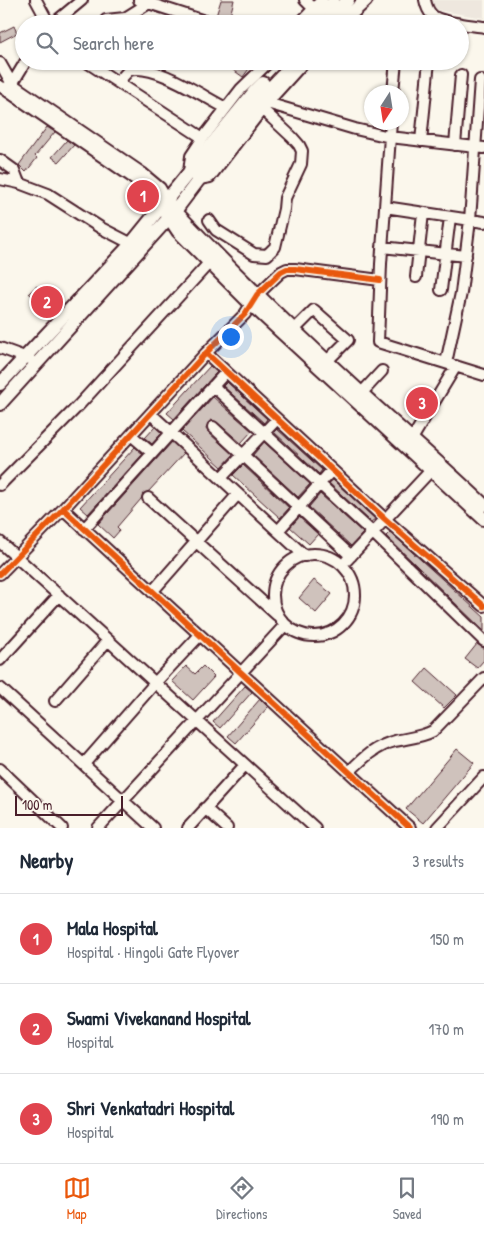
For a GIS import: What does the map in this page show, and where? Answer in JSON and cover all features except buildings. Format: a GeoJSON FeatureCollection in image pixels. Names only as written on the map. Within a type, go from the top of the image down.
{"type":"FeatureCollection","features":[{"type":"Feature","properties":{"kind":"main road"},"geometry":{"type":"LineString","coordinates":[[325,15],[348,0]]}},
{"type":"Feature","properties":{"kind":"main road"},"geometry":{"type":"LineString","coordinates":[[350,15],[366,0]]}},
{"type":"Feature","properties":{"kind":"main road"},"geometry":{"type":"LineString","coordinates":[[261,101],[279,70]]}},
{"type":"Feature","properties":{"kind":"main road"},"geometry":{"type":"LineString","coordinates":[[0,404],[38,363],[194,176],[288,70]]}},
{"type":"Feature","properties":{"kind":"main road"},"geometry":{"type":"LineString","coordinates":[[168,209],[178,230],[209,263],[294,330],[327,361],[358,397],[412,439],[484,520]]}},
{"type":"Feature","properties":{"kind":"main road"},"geometry":{"type":"LineString","coordinates":[[168,209],[254,300],[435,466],[484,505]]}},
{"type":"Feature","properties":{"kind":"main road"},"geometry":{"type":"LineString","coordinates":[[0,384],[24,357],[136,247]]}},
{"type":"Feature","properties":{"kind":"street"},"geometry":{"type":"LineString","coordinates":[[36,0],[44,15]]}},
{"type":"Feature","properties":{"kind":"street"},"geometry":{"type":"LineString","coordinates":[[64,15],[82,0]]}},
{"type":"Feature","properties":{"kind":"street"},"geometry":{"type":"LineString","coordinates":[[305,0],[314,15]]}},
{"type":"Feature","properties":{"kind":"street"},"geometry":{"type":"LineString","coordinates":[[324,5],[334,0]]}},
{"type":"Feature","properties":{"kind":"street"},"geometry":{"type":"LineString","coordinates":[[425,0],[427,8],[432,15]]}},
{"type":"Feature","properties":{"kind":"street"},"geometry":{"type":"LineString","coordinates":[[129,15],[144,2],[185,15]]}},
{"type":"Feature","properties":{"kind":"street"},"geometry":{"type":"LineString","coordinates":[[469,24],[484,27]]}},
{"type":"Feature","properties":{"kind":"street"},"geometry":{"type":"LineString","coordinates":[[0,63],[12,84],[142,173],[160,188],[168,209]]}},
{"type":"Feature","properties":{"kind":"street"},"geometry":{"type":"LineString","coordinates":[[1,89],[12,84],[21,70]]}},
{"type":"Feature","properties":{"kind":"street"},"geometry":{"type":"LineString","coordinates":[[99,70],[203,138]]}},
{"type":"Feature","properties":{"kind":"street"},"geometry":{"type":"LineString","coordinates":[[118,82],[130,70]]}},
{"type":"Feature","properties":{"kind":"street"},"geometry":{"type":"LineString","coordinates":[[150,70],[162,74],[226,108]]}},
{"type":"Feature","properties":{"kind":"street"},"geometry":{"type":"LineString","coordinates":[[261,70],[241,89],[191,156],[194,176],[210,177],[261,101],[295,70]]}},
{"type":"Feature","properties":{"kind":"street"},"geometry":{"type":"LineString","coordinates":[[394,85],[395,70]]}},
{"type":"Feature","properties":{"kind":"street"},"geometry":{"type":"LineString","coordinates":[[421,141],[428,70]]}},
{"type":"Feature","properties":{"kind":"street"},"geometry":{"type":"LineString","coordinates":[[455,145],[461,75]]}},
{"type":"Feature","properties":{"kind":"street"},"geometry":{"type":"LineString","coordinates":[[412,439],[451,365],[480,148],[480,80]]}},
{"type":"Feature","properties":{"kind":"street"},"geometry":{"type":"LineString","coordinates":[[1,89],[142,184],[168,209]]}},
{"type":"Feature","properties":{"kind":"street"},"geometry":{"type":"LineString","coordinates":[[261,101],[354,129],[421,141],[480,148]]}},
{"type":"Feature","properties":{"kind":"street"},"geometry":{"type":"LineString","coordinates":[[210,220],[216,230],[254,254],[267,255],[275,247],[285,198],[301,164],[302,151],[261,101]]}},
{"type":"Feature","properties":{"kind":"street"},"geometry":{"type":"LineString","coordinates":[[390,130],[380,280],[378,342],[484,375]]}},
{"type":"Feature","properties":{"kind":"street"},"geometry":{"type":"LineString","coordinates":[[0,160],[14,170],[19,183]]}},
{"type":"Feature","properties":{"kind":"street"},"geometry":{"type":"LineString","coordinates":[[0,179],[19,183],[48,194],[101,228],[136,247]]}},
{"type":"Feature","properties":{"kind":"street"},"geometry":{"type":"LineString","coordinates":[[385,207],[484,222]]}},
{"type":"Feature","properties":{"kind":"street"},"geometry":{"type":"LineString","coordinates":[[416,277],[423,213]]}},
{"type":"Feature","properties":{"kind":"street"},"geometry":{"type":"LineString","coordinates":[[441,290],[450,217]]}},
{"type":"Feature","properties":{"kind":"street"},"geometry":{"type":"LineString","coordinates":[[382,247],[466,256]]}},
{"type":"Feature","properties":{"kind":"street"},"geometry":{"type":"LineString","coordinates":[[0,485],[79,405],[209,263]]}},
{"type":"Feature","properties":{"kind":"street"},"geometry":{"type":"LineString","coordinates":[[0,574],[206,353],[245,314],[254,300],[281,272],[287,269],[380,280]]}},
{"type":"Feature","properties":{"kind":"street"},"geometry":{"type":"LineString","coordinates":[[294,330],[314,310],[348,340],[327,361]]}},
{"type":"Feature","properties":{"kind":"street"},"geometry":{"type":"LineString","coordinates":[[0,348],[38,363]]}},
{"type":"Feature","properties":{"kind":"street"},"geometry":{"type":"LineString","coordinates":[[206,353],[385,519],[484,606]]}},
{"type":"Feature","properties":{"kind":"street"},"geometry":{"type":"LineString","coordinates":[[358,397],[382,371]]}},
{"type":"Feature","properties":{"kind":"street"},"geometry":{"type":"LineString","coordinates":[[84,529],[226,372]]}},
{"type":"Feature","properties":{"kind":"street"},"geometry":{"type":"LineString","coordinates":[[213,386],[373,533],[484,641]]}},
{"type":"Feature","properties":{"kind":"street"},"geometry":{"type":"LineString","coordinates":[[151,414],[305,556]]}},
{"type":"Feature","properties":{"kind":"street"},"geometry":{"type":"LineString","coordinates":[[221,478],[277,419]]}},
{"type":"Feature","properties":{"kind":"street"},"geometry":{"type":"LineString","coordinates":[[214,427],[351,556]]}},
{"type":"Feature","properties":{"kind":"street"},"geometry":{"type":"LineString","coordinates":[[131,435],[152,453]]}},
{"type":"Feature","properties":{"kind":"street"},"geometry":{"type":"LineString","coordinates":[[342,566],[435,466]]}},
{"type":"Feature","properties":{"kind":"street"},"geometry":{"type":"LineString","coordinates":[[278,531],[332,470]]}},
{"type":"Feature","properties":{"kind":"street"},"geometry":{"type":"LineString","coordinates":[[152,592],[238,494]]}},
{"type":"Feature","properties":{"kind":"street"},"geometry":{"type":"LineString","coordinates":[[148,498],[282,621],[296,632],[307,636],[321,636],[338,628],[347,619],[354,599],[354,588],[349,574],[342,566],[328,557],[317,555],[305,556],[291,561],[280,572],[272,592],[273,603],[282,621]]}},
{"type":"Feature","properties":{"kind":"street"},"geometry":{"type":"LineString","coordinates":[[62,509],[410,828]]}},
{"type":"Feature","properties":{"kind":"street"},"geometry":{"type":"LineString","coordinates":[[0,542],[314,828]]}},
{"type":"Feature","properties":{"kind":"street"},"geometry":{"type":"LineString","coordinates":[[0,660],[59,596]]}},
{"type":"Feature","properties":{"kind":"street"},"geometry":{"type":"LineString","coordinates":[[98,828],[241,673],[282,621]]}},
{"type":"Feature","properties":{"kind":"street"},"geometry":{"type":"LineString","coordinates":[[84,764],[155,682],[200,635]]}},
{"type":"Feature","properties":{"kind":"street"},"geometry":{"type":"LineString","coordinates":[[55,701],[108,640]]}},
{"type":"Feature","properties":{"kind":"street"},"geometry":{"type":"LineString","coordinates":[[349,772],[375,748],[433,731],[484,678]]}},
{"type":"Feature","properties":{"kind":"street"},"geometry":{"type":"LineString","coordinates":[[0,688],[153,828]]}},
{"type":"Feature","properties":{"kind":"street"},"geometry":{"type":"LineString","coordinates":[[188,828],[245,764]]}},
{"type":"Feature","properties":{"kind":"street"},"geometry":{"type":"LineString","coordinates":[[0,769],[62,828]]}},
{"type":"Feature","properties":{"kind":"street"},"geometry":{"type":"LineString","coordinates":[[437,828],[484,777]]}},
{"type":"Feature","properties":{"kind":"street"},"geometry":{"type":"LineString","coordinates":[[205,808],[227,828]]}},
{"type":"Feature","properties":{"kind":"shaded area"},"geometry":{"type":"Polygon","coordinates":[[[420,0],[484,0],[484,18],[469,15],[418,7],[420,0]]]}},
{"type":"Feature","properties":{"kind":"cycle path"},"geometry":{"type":"LineString","coordinates":[[0,574],[63,509],[206,353],[245,314],[257,295],[281,272],[287,269],[295,269],[380,280]]}},
{"type":"Feature","properties":{"kind":"cycle path"},"geometry":{"type":"LineString","coordinates":[[206,353],[385,519],[484,606]]}},
{"type":"Feature","properties":{"kind":"cycle path"},"geometry":{"type":"LineString","coordinates":[[63,509],[410,828]]}},
{"type":"Feature","properties":{"kind":"place","name":"Mala Hospital"},"geometry":{"type":"Point","coordinates":[143,196]}},
{"type":"Feature","properties":{"kind":"place","name":"Swami Vivekanand Hospital"},"geometry":{"type":"Point","coordinates":[47,302]}},
{"type":"Feature","properties":{"kind":"place","name":"Shri Venkatadri Hospital"},"geometry":{"type":"Point","coordinates":[422,403]}}]}
